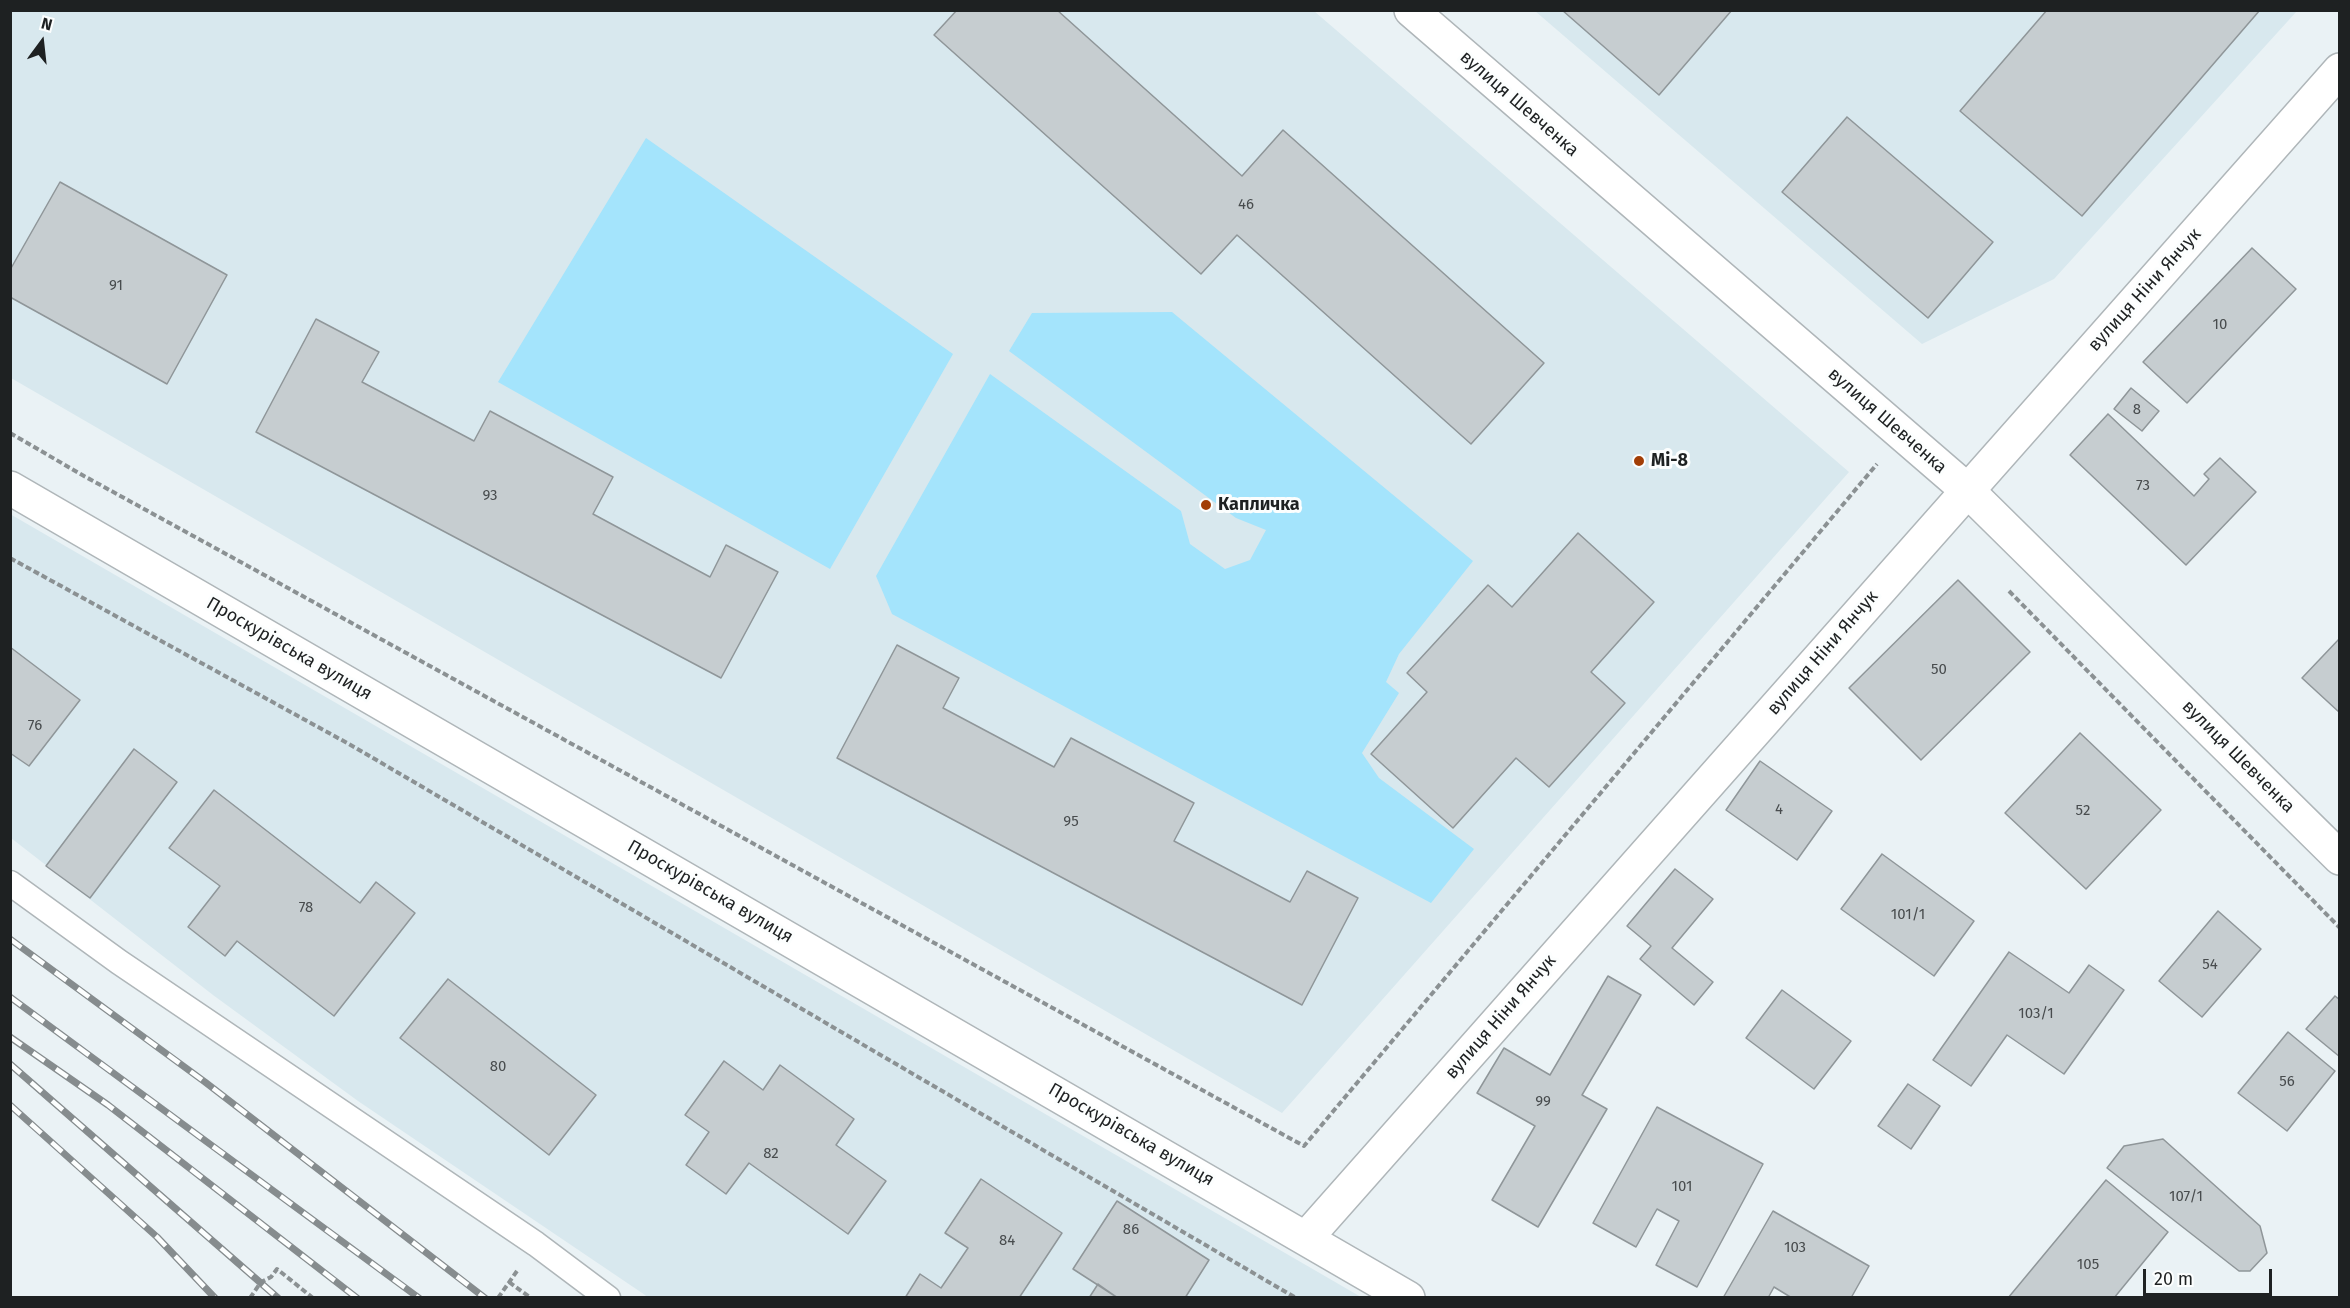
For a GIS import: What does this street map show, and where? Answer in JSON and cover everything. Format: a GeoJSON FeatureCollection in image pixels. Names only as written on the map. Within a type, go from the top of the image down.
{"type":"FeatureCollection","features":[{"type":"Feature","properties":{"kind":"street","name":"вулиця Шевченка"},"geometry":{"type":"LineString","coordinates":[[1411,10],[1967,490],[2340,858]]}},
{"type":"Feature","properties":{"kind":"street","name":"вулиця Ніни Янчук"},"geometry":{"type":"LineString","coordinates":[[1306,1237],[2340,70]]}},
{"type":"Feature","properties":{"kind":"street","name":"Проскурівська вулиця"},"geometry":{"type":"LineString","coordinates":[[10,488],[1408,1298]]}},
{"type":"Feature","properties":{"kind":"lane"},"geometry":{"type":"LineString","coordinates":[[10,883],[119,962],[536,1244],[608,1298]]}},
{"type":"Feature","properties":{"kind":"path"},"geometry":{"type":"LineString","coordinates":[[10,433],[94,482],[1304,1146],[1880,460],[1879,414]]}},
{"type":"Feature","properties":{"kind":"path"},"geometry":{"type":"LineString","coordinates":[[10,558],[349,744],[1296,1298]]}},
{"type":"Feature","properties":{"kind":"path"},"geometry":{"type":"LineString","coordinates":[[2007,588],[2340,928]]}},
{"type":"Feature","properties":{"kind":"path"},"geometry":{"type":"LineString","coordinates":[[250,1298],[261,1282],[277,1269],[313,1298]]}},
{"type":"Feature","properties":{"kind":"path"},"geometry":{"type":"LineString","coordinates":[[509,1282],[531,1298]]}},
{"type":"Feature","properties":{"kind":"shaded area"},"geometry":{"type":"Polygon","coordinates":[[[11,11],[1314,11],[1849,472],[1282,1113],[11,378],[11,11]]]}},
{"type":"Feature","properties":{"kind":"shaded area"},"geometry":{"type":"Polygon","coordinates":[[[1535,11],[2297,11],[2054,279],[1922,344],[1535,11]]]}},
{"type":"Feature","properties":{"kind":"shaded area"},"geometry":{"type":"Polygon","coordinates":[[[646,138],[953,354],[830,569],[498,382],[646,138]]]}},
{"type":"Feature","properties":{"kind":"shaded area"},"geometry":{"type":"Polygon","coordinates":[[[1172,312],[1473,561],[1399,654],[1386,682],[1399,693],[1362,753],[1379,778],[1474,849],[1431,903],[892,614],[876,576],[990,374],[1181,511],[1190,544],[1225,569],[1250,560],[1266,530],[1236,518],[1009,351],[1032,313],[1172,312]]]}},
{"type":"Feature","properties":{"kind":"shaded area"},"geometry":{"type":"Polygon","coordinates":[[[10,514],[1361,1297],[648,1298],[358,1101],[213,995],[11,838],[10,514]]]}},
{"type":"Feature","properties":{"kind":"building"},"geometry":{"type":"Polygon","coordinates":[[[957,10],[1057,10],[1242,176],[1283,130],[1544,363],[1471,444],[1237,235],[1201,274],[934,35],[957,10]]]}},
{"type":"Feature","properties":{"kind":"building"},"geometry":{"type":"Polygon","coordinates":[[[1562,10],[1732,10],[1659,95],[1562,10]]]}},
{"type":"Feature","properties":{"kind":"building"},"geometry":{"type":"Polygon","coordinates":[[[2047,10],[2260,10],[2082,216],[1960,111],[2047,10]]]}},
{"type":"Feature","properties":{"kind":"building"},"geometry":{"type":"Polygon","coordinates":[[[1847,117],[1993,242],[1928,318],[1782,192],[1847,117]]]}},
{"type":"Feature","properties":{"kind":"building"},"geometry":{"type":"Polygon","coordinates":[[[60,182],[227,275],[167,384],[10,297],[10,270],[60,182]]]}},
{"type":"Feature","properties":{"kind":"building"},"geometry":{"type":"Polygon","coordinates":[[[2252,248],[2296,289],[2187,403],[2143,362],[2252,248]]]}},
{"type":"Feature","properties":{"kind":"building"},"geometry":{"type":"Polygon","coordinates":[[[316,319],[379,352],[362,382],[474,441],[490,411],[613,477],[593,514],[710,577],[726,545],[778,572],[721,678],[256,432],[316,319]]]}},
{"type":"Feature","properties":{"kind":"building"},"geometry":{"type":"Polygon","coordinates":[[[2131,388],[2159,411],[2142,431],[2114,409],[2131,388]]]}},
{"type":"Feature","properties":{"kind":"building"},"geometry":{"type":"Polygon","coordinates":[[[2108,414],[2194,496],[2209,479],[2204,474],[2220,458],[2256,492],[2186,565],[2070,455],[2108,414]]]}},
{"type":"Feature","properties":{"kind":"building"},"geometry":{"type":"Polygon","coordinates":[[[1578,533],[1654,602],[1591,672],[1625,703],[1549,787],[1516,758],[1453,828],[1371,754],[1427,692],[1407,673],[1488,585],[1512,607],[1578,533]]]}},
{"type":"Feature","properties":{"kind":"building"},"geometry":{"type":"Polygon","coordinates":[[[1958,580],[2030,652],[1921,760],[1849,688],[1958,580]]]}},
{"type":"Feature","properties":{"kind":"building"},"geometry":{"type":"Polygon","coordinates":[[[2340,638],[2340,713],[2302,678],[2340,638]]]}},
{"type":"Feature","properties":{"kind":"building"},"geometry":{"type":"Polygon","coordinates":[[[897,645],[959,678],[943,708],[1054,767],[1071,738],[1194,803],[1174,841],[1290,902],[1307,871],[1358,898],[1302,1005],[837,758],[897,645]]]}},
{"type":"Feature","properties":{"kind":"building"},"geometry":{"type":"Polygon","coordinates":[[[10,647],[80,700],[29,766],[10,753],[10,647]]]}},
{"type":"Feature","properties":{"kind":"building"},"geometry":{"type":"Polygon","coordinates":[[[2080,733],[2161,810],[2086,889],[2005,813],[2080,733]]]}},
{"type":"Feature","properties":{"kind":"building"},"geometry":{"type":"Polygon","coordinates":[[[134,749],[177,782],[90,898],[46,866],[134,749]]]}},
{"type":"Feature","properties":{"kind":"building"},"geometry":{"type":"Polygon","coordinates":[[[1760,761],[1832,811],[1797,860],[1726,810],[1760,761]]]}},
{"type":"Feature","properties":{"kind":"building"},"geometry":{"type":"Polygon","coordinates":[[[214,790],[360,903],[376,882],[415,913],[334,1016],[237,941],[225,956],[188,927],[220,886],[169,848],[214,790]]]}},
{"type":"Feature","properties":{"kind":"building"},"geometry":{"type":"Polygon","coordinates":[[[1882,854],[1974,921],[1934,976],[1841,909],[1882,854]]]}},
{"type":"Feature","properties":{"kind":"building"},"geometry":{"type":"Polygon","coordinates":[[[1675,869],[1713,899],[1672,948],[1713,982],[1694,1005],[1640,959],[1651,946],[1627,926],[1675,869]]]}},
{"type":"Feature","properties":{"kind":"building"},"geometry":{"type":"Polygon","coordinates":[[[2218,911],[2261,949],[2202,1017],[2159,981],[2218,911]]]}},
{"type":"Feature","properties":{"kind":"building"},"geometry":{"type":"Polygon","coordinates":[[[2009,952],[2069,993],[2089,965],[2124,990],[2064,1074],[2007,1035],[1971,1086],[1933,1060],[2009,952]]]}},
{"type":"Feature","properties":{"kind":"building"},"geometry":{"type":"Polygon","coordinates":[[[1608,976],[1641,995],[1582,1095],[1607,1109],[1538,1227],[1492,1200],[1535,1126],[1477,1093],[1504,1048],[1550,1075],[1608,976]]]}},
{"type":"Feature","properties":{"kind":"building"},"geometry":{"type":"Polygon","coordinates":[[[448,979],[596,1095],[549,1155],[400,1038],[448,979]]]}},
{"type":"Feature","properties":{"kind":"building"},"geometry":{"type":"Polygon","coordinates":[[[1782,990],[1851,1041],[1814,1089],[1746,1038],[1782,990]]]}},
{"type":"Feature","properties":{"kind":"building"},"geometry":{"type":"Polygon","coordinates":[[[2335,996],[2340,1000],[2340,1057],[2306,1029],[2335,996]]]}},
{"type":"Feature","properties":{"kind":"building"},"geometry":{"type":"Polygon","coordinates":[[[2288,1032],[2335,1071],[2287,1131],[2238,1093],[2288,1032]]]}},
{"type":"Feature","properties":{"kind":"building"},"geometry":{"type":"Polygon","coordinates":[[[724,1061],[763,1090],[780,1065],[854,1119],[836,1145],[886,1181],[848,1234],[749,1163],[726,1194],[686,1165],[709,1132],[685,1115],[724,1061]]]}},
{"type":"Feature","properties":{"kind":"building"},"geometry":{"type":"Polygon","coordinates":[[[1908,1084],[1940,1106],[1911,1149],[1878,1126],[1908,1084]]]}},
{"type":"Feature","properties":{"kind":"building"},"geometry":{"type":"Polygon","coordinates":[[[1657,1107],[1763,1164],[1697,1287],[1656,1265],[1679,1221],[1657,1209],[1636,1247],[1593,1223],[1657,1107]]]}},
{"type":"Feature","properties":{"kind":"building"},"geometry":{"type":"Polygon","coordinates":[[[2163,1139],[2260,1226],[2267,1253],[2250,1271],[2239,1271],[2107,1168],[2124,1146],[2163,1139]]]}},
{"type":"Feature","properties":{"kind":"building"},"geometry":{"type":"Polygon","coordinates":[[[981,1179],[1062,1233],[1019,1298],[905,1298],[920,1274],[941,1288],[968,1248],[945,1233],[981,1179]]]}},
{"type":"Feature","properties":{"kind":"building"},"geometry":{"type":"Polygon","coordinates":[[[2106,1180],[2168,1232],[2114,1298],[2008,1298],[2106,1180]]]}},
{"type":"Feature","properties":{"kind":"building"},"geometry":{"type":"Polygon","coordinates":[[[1117,1201],[1209,1260],[1185,1298],[1118,1298],[1073,1269],[1117,1201]]]}},
{"type":"Feature","properties":{"kind":"building"},"geometry":{"type":"Polygon","coordinates":[[[1773,1211],[1869,1266],[1851,1298],[1792,1298],[1774,1287],[1768,1298],[1723,1298],[1773,1211]]]}},
{"type":"Feature","properties":{"kind":"building"},"geometry":{"type":"Polygon","coordinates":[[[1098,1284],[1118,1298],[1089,1298],[1098,1284]]]}},
{"type":"Feature","properties":{"kind":"railway"},"geometry":{"type":"LineString","coordinates":[[10,939],[205,1082],[485,1298]]}},
{"type":"Feature","properties":{"kind":"railway"},"geometry":{"type":"LineString","coordinates":[[10,997],[419,1298]]}},
{"type":"Feature","properties":{"kind":"railway"},"geometry":{"type":"LineString","coordinates":[[10,1037],[108,1105],[357,1298]]}},
{"type":"Feature","properties":{"kind":"railway"},"geometry":{"type":"LineString","coordinates":[[10,1064],[278,1298]]}},
{"type":"Feature","properties":{"kind":"railway"},"geometry":{"type":"LineString","coordinates":[[10,1105],[157,1237],[215,1298]]}},
{"type":"Feature","properties":{"kind":"place","name":"Mi-8"},"geometry":{"type":"Point","coordinates":[1639,461]}},
{"type":"Feature","properties":{"kind":"place","name":"Капличка"},"geometry":{"type":"Point","coordinates":[1206,505]}}]}
